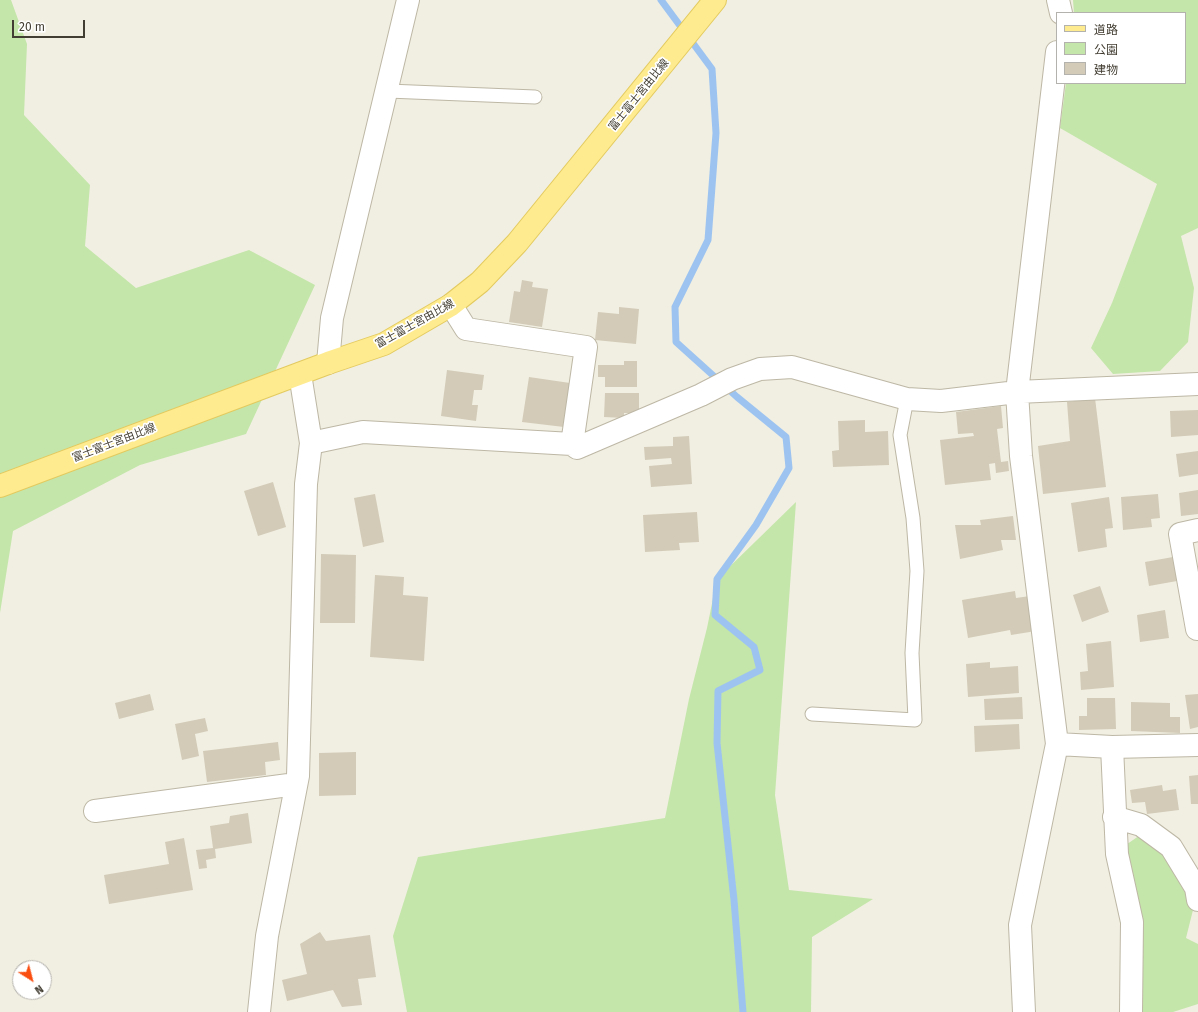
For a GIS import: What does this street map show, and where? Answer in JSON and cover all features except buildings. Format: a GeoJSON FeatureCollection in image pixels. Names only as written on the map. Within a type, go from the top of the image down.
{"type":"FeatureCollection","features":[{"type":"Feature","properties":{"kind":"main road","name":"富士富士宮由比線"},"geometry":{"type":"LineString","coordinates":[[0,486],[328,363],[384,344],[452,305],[480,282],[517,243],[716,0]]}},
{"type":"Feature","properties":{"kind":"street"},"geometry":{"type":"LineString","coordinates":[[328,363],[332,318],[388,91],[408,0]]}},
{"type":"Feature","properties":{"kind":"street"},"geometry":{"type":"LineString","coordinates":[[1058,0],[1061,12]]}},
{"type":"Feature","properties":{"kind":"street"},"geometry":{"type":"LineString","coordinates":[[1024,1012],[1020,925],[1057,744],[1021,456],[1017,392],[1056,60]]}},
{"type":"Feature","properties":{"kind":"street"},"geometry":{"type":"LineString","coordinates":[[452,305],[466,329],[586,347],[572,444]]}},
{"type":"Feature","properties":{"kind":"street"},"geometry":{"type":"LineString","coordinates":[[311,443],[363,432],[572,444],[577,448],[701,395],[732,379],[760,369],[792,367],[908,399],[941,401],[1017,392],[1198,384]]}},
{"type":"Feature","properties":{"kind":"street"},"geometry":{"type":"LineString","coordinates":[[259,1012],[267,936],[298,776],[306,484],[311,443],[300,374]]}},
{"type":"Feature","properties":{"kind":"street"},"geometry":{"type":"LineString","coordinates":[[1197,629],[1180,534],[1198,530]]}},
{"type":"Feature","properties":{"kind":"street"},"geometry":{"type":"LineString","coordinates":[[1057,744],[1112,747],[1198,745]]}},
{"type":"Feature","properties":{"kind":"street"},"geometry":{"type":"LineString","coordinates":[[1112,747],[1114,817],[1117,854],[1132,922],[1131,1012]]}},
{"type":"Feature","properties":{"kind":"street"},"geometry":{"type":"LineString","coordinates":[[95,811],[296,784]]}},
{"type":"Feature","properties":{"kind":"street"},"geometry":{"type":"LineString","coordinates":[[1114,817],[1142,825],[1171,847],[1196,888],[1198,900]]}},
{"type":"Feature","properties":{"kind":"lane"},"geometry":{"type":"LineString","coordinates":[[388,91],[535,97]]}},
{"type":"Feature","properties":{"kind":"lane"},"geometry":{"type":"LineString","coordinates":[[812,714],[915,720],[912,653],[917,571],[913,518],[900,436],[908,399]]}},
{"type":"Feature","properties":{"kind":"green space"},"geometry":{"type":"Polygon","coordinates":[[[0,0],[11,0],[27,44],[24,115],[90,185],[85,246],[136,288],[249,250],[315,285],[246,434],[140,465],[13,531],[0,613],[0,0]]]}},
{"type":"Feature","properties":{"kind":"green space"},"geometry":{"type":"Polygon","coordinates":[[[1073,0],[1198,0],[1198,228],[1181,236],[1194,288],[1188,342],[1160,371],[1113,374],[1091,348],[1112,303],[1157,184],[1060,128],[1066,84],[1186,84],[1186,12],[1074,12],[1073,0]]]}},
{"type":"Feature","properties":{"kind":"green space"},"geometry":{"type":"Polygon","coordinates":[[[796,502],[775,795],[789,890],[873,899],[812,937],[811,1012],[407,1012],[393,936],[418,857],[665,818],[689,699],[707,628],[717,579],[796,502]]]}},
{"type":"Feature","properties":{"kind":"green space"},"geometry":{"type":"Polygon","coordinates":[[[1146,831],[1196,898],[1186,938],[1198,944],[1198,1004],[1173,1012],[1134,1012],[1120,849],[1146,831]]]}},
{"type":"Feature","properties":{"kind":"waterway"},"geometry":{"type":"LineString","coordinates":[[661,0],[712,69],[716,133],[708,240],[675,307],[676,342],[737,397],[786,437],[789,468],[756,525],[717,579],[715,615],[754,647],[760,670],[718,691],[717,743],[734,900],[743,1012]]}}]}
